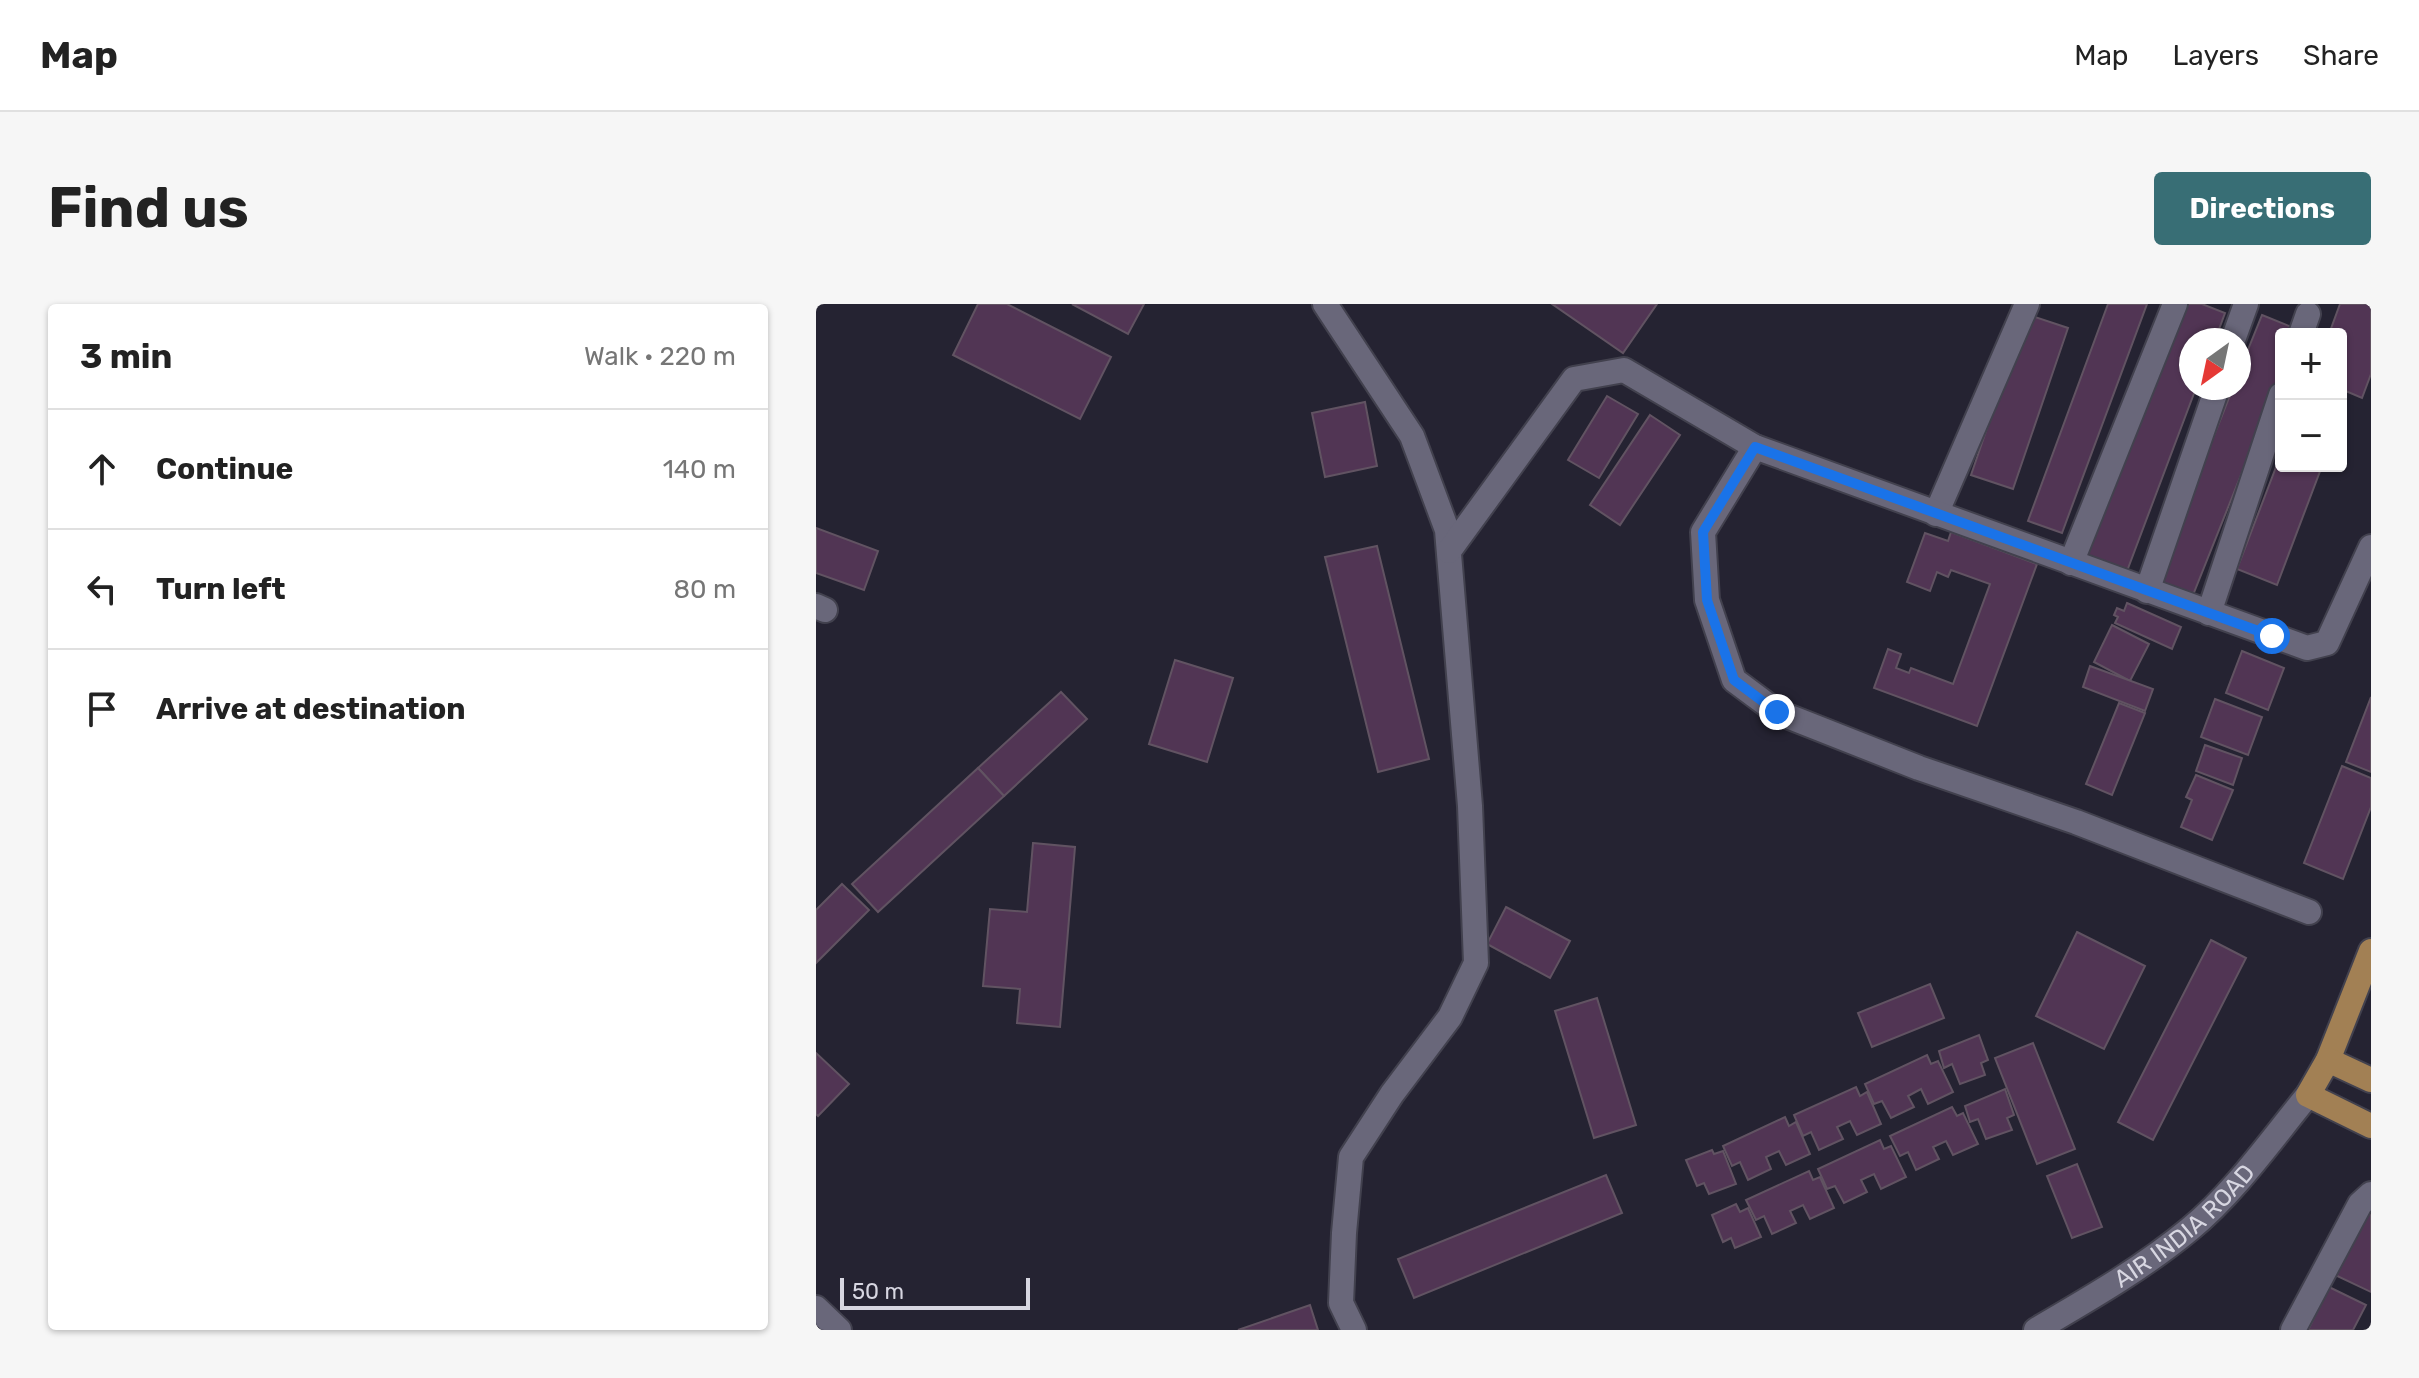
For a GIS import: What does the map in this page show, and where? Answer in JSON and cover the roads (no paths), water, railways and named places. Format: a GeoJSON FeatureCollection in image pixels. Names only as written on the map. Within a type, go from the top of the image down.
{"type":"FeatureCollection","features":[{"type":"Feature","properties":{"kind":"main road"},"geometry":{"type":"LineString","coordinates":[[2371,951],[2328,1060],[2308,1095],[2371,1126]]}},
{"type":"Feature","properties":{"kind":"main road"},"geometry":{"type":"LineString","coordinates":[[2328,1060],[2371,1080]]}},
{"type":"Feature","properties":{"kind":"street"},"geometry":{"type":"LineString","coordinates":[[1325,304],[1412,436],[1447,530],[1470,806],[1476,963],[1450,1017],[1392,1094],[1351,1157],[1341,1303],[1354,1330]]}},
{"type":"Feature","properties":{"kind":"street"},"geometry":{"type":"LineString","coordinates":[[1936,514],[2027,304]]}},
{"type":"Feature","properties":{"kind":"street"},"geometry":{"type":"LineString","coordinates":[[2071,563],[2175,304]]}},
{"type":"Feature","properties":{"kind":"street"},"geometry":{"type":"LineString","coordinates":[[2237,328],[2246,304]]}},
{"type":"Feature","properties":{"kind":"street"},"geometry":{"type":"LineString","coordinates":[[1449,551],[1574,379],[1624,370],[1755,447],[2307,648],[2327,643],[2371,547]]}},
{"type":"Feature","properties":{"kind":"street"},"geometry":{"type":"LineString","coordinates":[[2147,591],[2213,400]]}},
{"type":"Feature","properties":{"kind":"street"},"geometry":{"type":"LineString","coordinates":[[2209,613],[2279,400]]}},
{"type":"Feature","properties":{"kind":"street"},"geometry":{"type":"LineString","coordinates":[[1755,447],[1703,532],[1707,600],[1734,680],[1777,712],[1919,768],[2076,822],[2309,912]]}},
{"type":"Feature","properties":{"kind":"street","name":"AIR INDIA ROAD"},"geometry":{"type":"LineString","coordinates":[[2036,1330],[2110,1287],[2192,1228],[2240,1177],[2308,1095]]}},
{"type":"Feature","properties":{"kind":"street"},"geometry":{"type":"LineString","coordinates":[[2293,1330],[2360,1204],[2371,1194]]}},
{"type":"Feature","properties":{"kind":"street"},"geometry":{"type":"LineString","coordinates":[[816,1308],[839,1330]]}}]}
